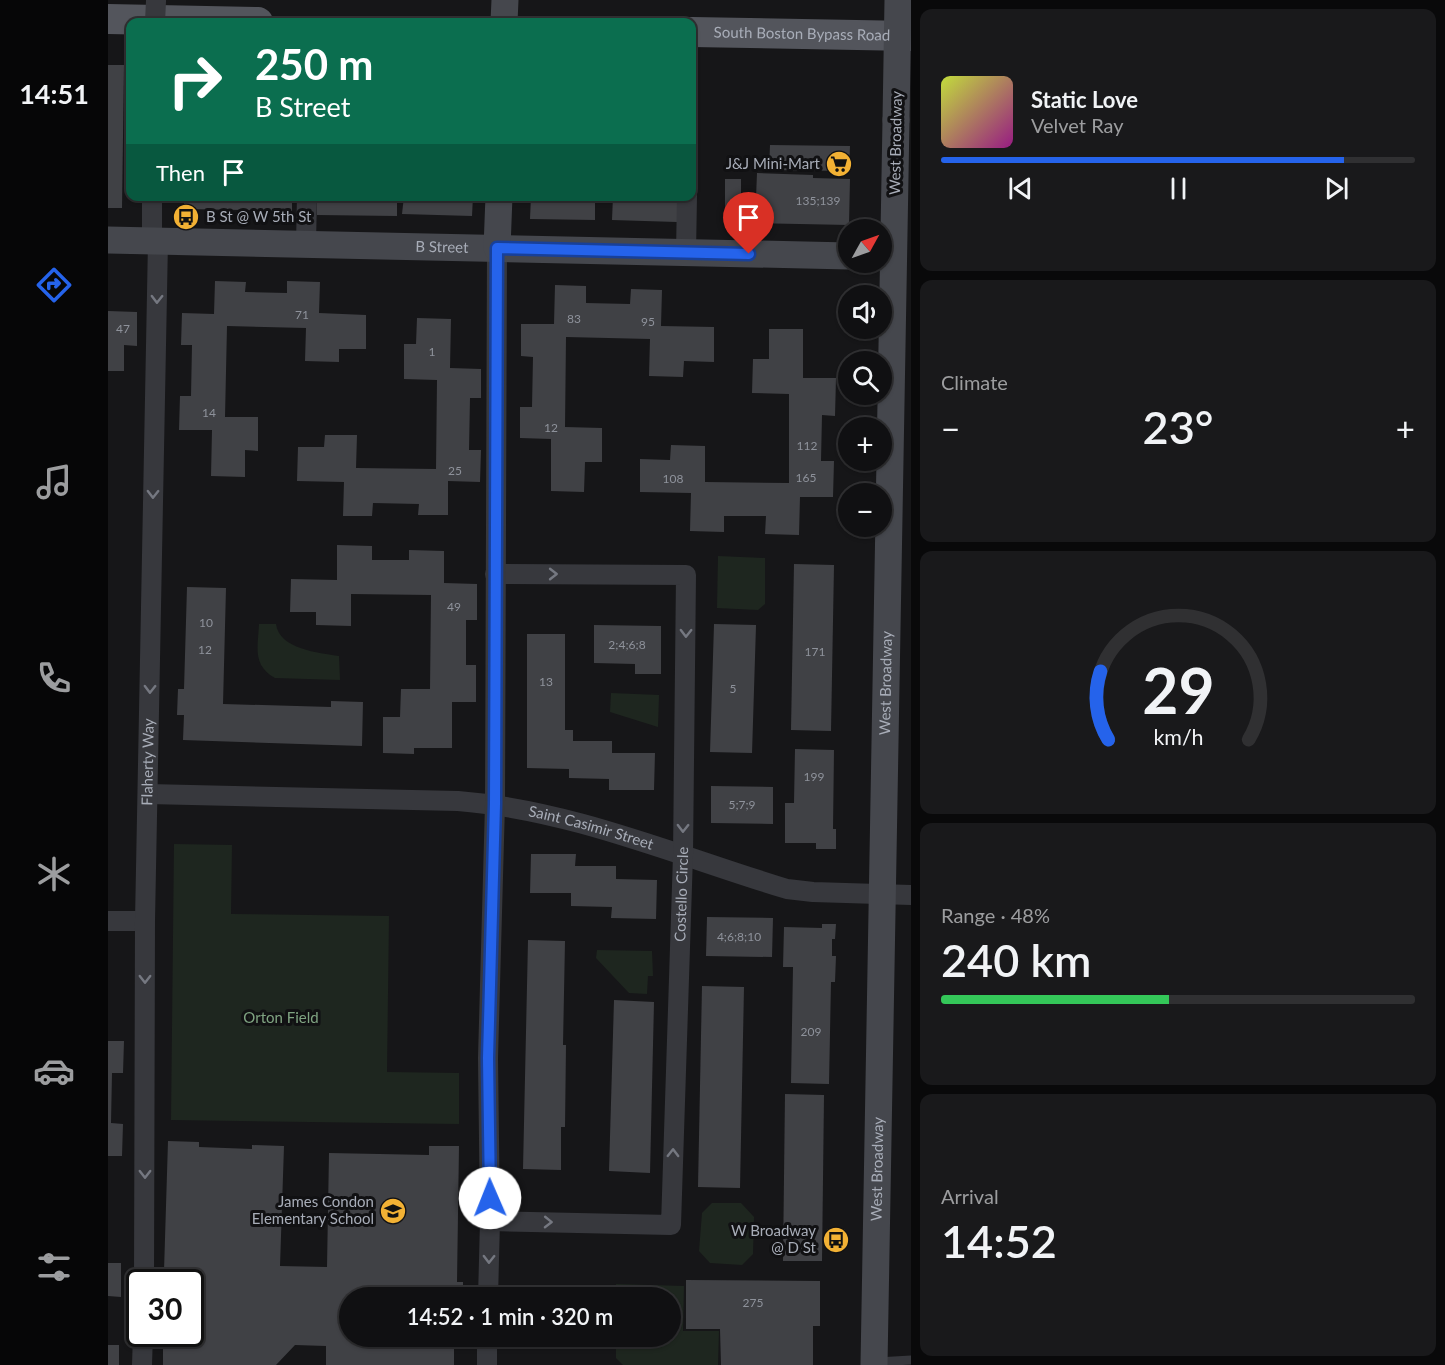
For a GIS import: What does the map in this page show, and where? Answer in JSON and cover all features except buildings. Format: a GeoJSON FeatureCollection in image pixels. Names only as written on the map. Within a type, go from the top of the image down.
{"type":"FeatureCollection","features":[{"type":"Feature","properties":{"kind":"main road"},"geometry":{"type":"LineString","coordinates":[[504,18],[505,0]]}},
{"type":"Feature","properties":{"kind":"main road","name":"West Broadway"},"geometry":{"type":"LineString","coordinates":[[874,1364],[898,0]]}},
{"type":"Feature","properties":{"kind":"main road"},"geometry":{"type":"LineString","coordinates":[[108,19],[126,19]]}},
{"type":"Feature","properties":{"kind":"main road","name":"South Boston Bypass Road"},"geometry":{"type":"LineString","coordinates":[[696,32],[911,36]]}},
{"type":"Feature","properties":{"kind":"main road"},"geometry":{"type":"LineString","coordinates":[[497,248],[499,201]]}},
{"type":"Feature","properties":{"kind":"main road","name":"B Street"},"geometry":{"type":"LineString","coordinates":[[108,240],[838,256]]}},
{"type":"Feature","properties":{"kind":"street"},"geometry":{"type":"LineString","coordinates":[[156,0],[156,18]]}},
{"type":"Feature","properties":{"kind":"street","name":"Flaherty Way"},"geometry":{"type":"LineString","coordinates":[[144,1269],[145,921],[155,241],[152,201]]}},
{"type":"Feature","properties":{"kind":"street"},"geometry":{"type":"LineString","coordinates":[[306,244],[307,201]]}},
{"type":"Feature","properties":{"kind":"street"},"geometry":{"type":"LineString","coordinates":[[686,253],[687,201]]}},
{"type":"Feature","properties":{"kind":"street"},"geometry":{"type":"LineString","coordinates":[[488,1287],[488,1058],[495,804],[497,248]]}},
{"type":"Feature","properties":{"kind":"street","name":"Costello Circle"},"geometry":{"type":"LineString","coordinates":[[490,1221],[671,1225],[683,855],[686,575],[495,574]]}},
{"type":"Feature","properties":{"kind":"street","name":"Saint Casimir Street"},"geometry":{"type":"LineString","coordinates":[[148,794],[458,801],[495,804],[599,827],[787,889],[911,896]]}},
{"type":"Feature","properties":{"kind":"street"},"geometry":{"type":"LineString","coordinates":[[108,921],[145,921]]}},
{"type":"Feature","properties":{"kind":"street"},"geometry":{"type":"LineString","coordinates":[[142,1365],[143,1347]]}},
{"type":"Feature","properties":{"kind":"street"},"geometry":{"type":"LineString","coordinates":[[487,1365],[488,1347]]}},
{"type":"Feature","properties":{"kind":"lane"},"geometry":{"type":"LineString","coordinates":[[874,1364],[911,1360]]}},
{"type":"Feature","properties":{"kind":"green space"},"geometry":{"type":"Polygon","coordinates":[[[718,556],[765,558],[765,604],[758,610],[717,608],[718,556]]]}},
{"type":"Feature","properties":{"kind":"green space"},"geometry":{"type":"Polygon","coordinates":[[[259,624],[276,624],[284,639],[301,648],[339,656],[340,680],[275,678],[263,667],[258,655],[259,624]]]}},
{"type":"Feature","properties":{"kind":"green space"},"geometry":{"type":"Polygon","coordinates":[[[611,693],[659,695],[658,727],[610,712],[611,693]]]}},
{"type":"Feature","properties":{"kind":"green space","name":"Orton Field"},"geometry":{"type":"Polygon","coordinates":[[[174,844],[232,845],[231,914],[389,916],[387,1072],[459,1073],[459,1124],[171,1120],[174,844]]]}},
{"type":"Feature","properties":{"kind":"green space"},"geometry":{"type":"Polygon","coordinates":[[[597,950],[652,951],[653,976],[648,976],[647,994],[629,993],[596,958],[597,950]]]}},
{"type":"Feature","properties":{"kind":"green space"},"geometry":{"type":"Polygon","coordinates":[[[712,1203],[741,1203],[754,1217],[753,1254],[742,1265],[710,1263],[699,1251],[702,1213],[712,1203]]]}},
{"type":"Feature","properties":{"kind":"green space"},"geometry":{"type":"Polygon","coordinates":[[[616,1284],[684,1286],[683,1331],[719,1331],[718,1365],[623,1365],[616,1358],[616,1347],[681,1347],[681,1287],[616,1287],[616,1284]]]}},
{"type":"Feature","properties":{"kind":"place","name":"J&J Mini-Mart"},"geometry":{"type":"Point","coordinates":[839,164]}},
{"type":"Feature","properties":{"kind":"place","name":"B St @ W 5th St"},"geometry":{"type":"Point","coordinates":[186,217]}},
{"type":"Feature","properties":{"kind":"place","name":"James Condon Elementary School"},"geometry":{"type":"Point","coordinates":[393,1211]}},
{"type":"Feature","properties":{"kind":"place","name":"W Broadway @ D St"},"geometry":{"type":"Point","coordinates":[836,1240]}},
{"type":"Feature","properties":{"kind":"route"},"geometry":{"type":"LineString","coordinates":[[490,1198],[488,1058],[495,804],[497,248],[749,254]]}}]}
